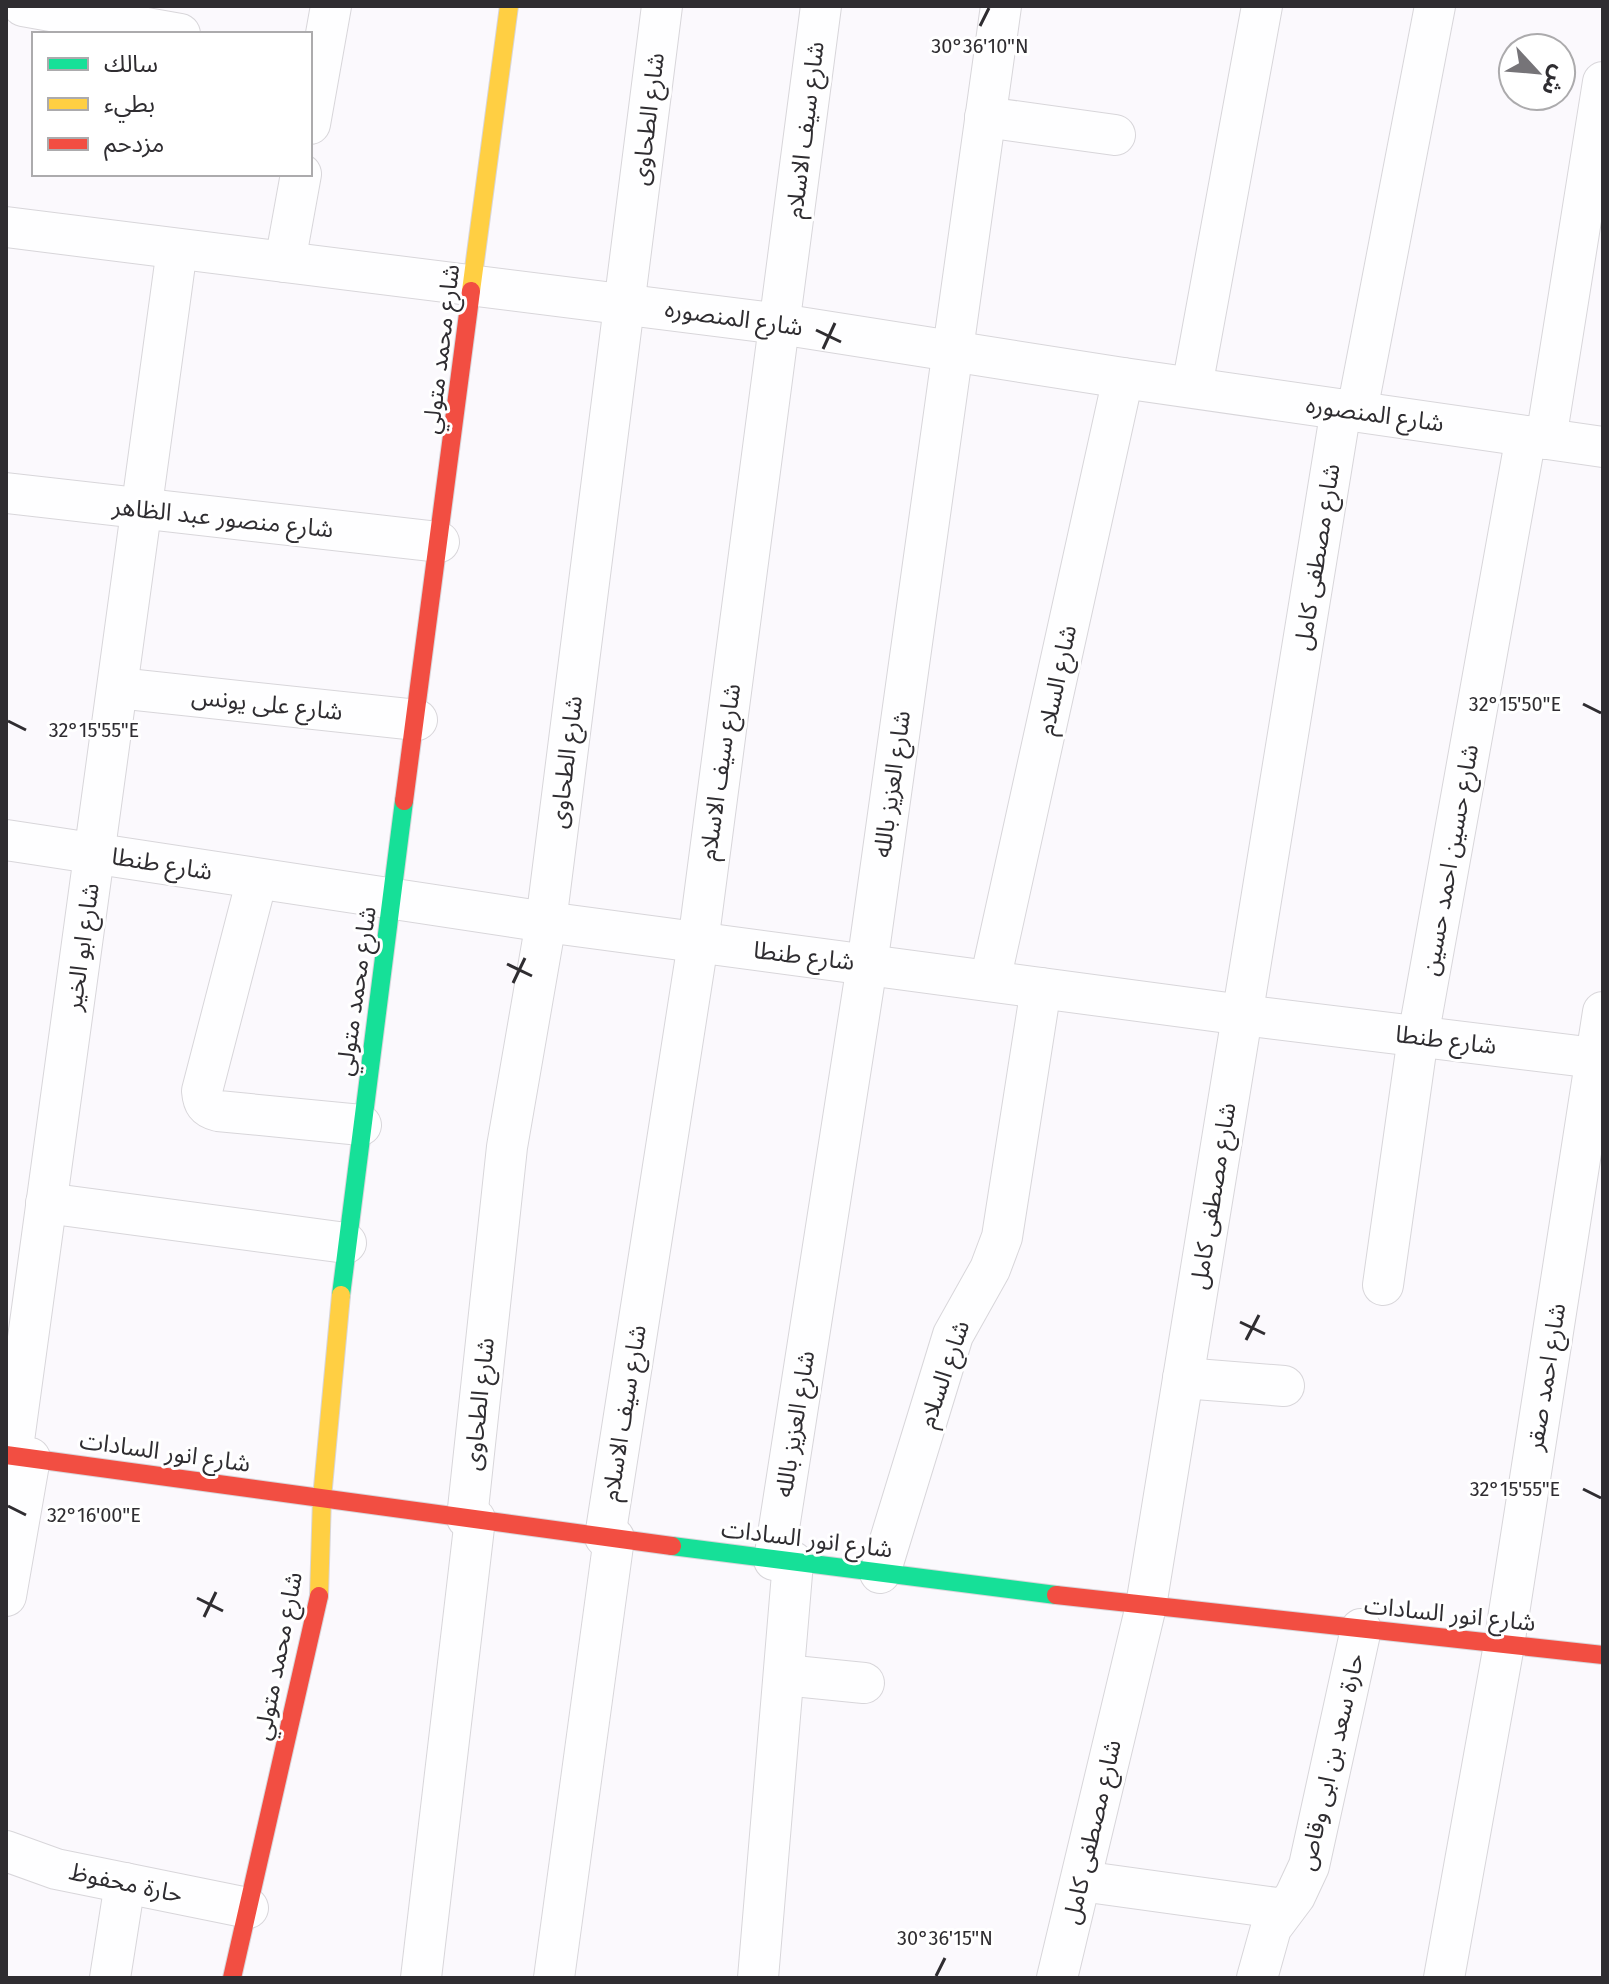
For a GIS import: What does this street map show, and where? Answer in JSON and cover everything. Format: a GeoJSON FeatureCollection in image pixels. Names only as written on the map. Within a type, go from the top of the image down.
{"type":"FeatureCollection","features":[{"type":"Feature","properties":{"kind":"street"},"geometry":{"type":"LineString","coordinates":[[23,6],[169,32]]}},
{"type":"Feature","properties":{"kind":"street"},"geometry":{"type":"LineString","coordinates":[[312,113],[331,6]]}},
{"type":"Feature","properties":{"kind":"street","name":"شارع محمد متولي"},"geometry":{"type":"LineString","coordinates":[[232,1978],[319,1597],[322,1498],[346,1243],[509,6]]}},
{"type":"Feature","properties":{"kind":"street","name":"شارع الطحاوى"},"geometry":{"type":"LineString","coordinates":[[421,1978],[507,1147],[546,922],[662,6]]}},
{"type":"Feature","properties":{"kind":"street","name":"شارع سيف الاسلام"},"geometry":{"type":"LineString","coordinates":[[554,1978],[610,1537],[698,943],[821,6]]}},
{"type":"Feature","properties":{"kind":"street","name":"شارع العزيز بالله"},"geometry":{"type":"LineString","coordinates":[[784,1561],[1001,6]]}},
{"type":"Feature","properties":{"kind":"street"},"geometry":{"type":"LineString","coordinates":[[1192,387],[1262,6]]}},
{"type":"Feature","properties":{"kind":"street","name":"شارع مصطفى كامل"},"geometry":{"type":"LineString","coordinates":[[1057,1978],[1146,1606],[1243,1015],[1349,410],[1435,6]]}},
{"type":"Feature","properties":{"kind":"street","name":"شارع حسين احمد حسين"},"geometry":{"type":"LineString","coordinates":[[1383,1285],[1418,1037],[1603,82]]}},
{"type":"Feature","properties":{"kind":"street"},"geometry":{"type":"LineString","coordinates":[[985,117],[1115,135]]}},
{"type":"Feature","properties":{"kind":"street"},"geometry":{"type":"LineString","coordinates":[[285,262],[301,176]]}},
{"type":"Feature","properties":{"kind":"street","name":"شارع المنصوره"},"geometry":{"type":"LineString","coordinates":[[6,227],[780,324],[1123,378],[1603,447]]}},
{"type":"Feature","properties":{"kind":"street","name":"شارع ابو الخير"},"geometry":{"type":"LineString","coordinates":[[6,1596],[16,1456],[46,1203],[177,249]]}},
{"type":"Feature","properties":{"kind":"street","name":"شارع السلام"},"geometry":{"type":"LineString","coordinates":[[990,981],[1123,378]]}},
{"type":"Feature","properties":{"kind":"street","name":"شارع منصور عبد الظاهر"},"geometry":{"type":"LineString","coordinates":[[6,493],[439,542]]}},
{"type":"Feature","properties":{"kind":"street","name":"شارع على يونس"},"geometry":{"type":"LineString","coordinates":[[118,688],[417,720]]}},
{"type":"Feature","properties":{"kind":"street","name":"شارع طنطا"},"geometry":{"type":"LineString","coordinates":[[6,840],[698,943],[1600,1059]]}},
{"type":"Feature","properties":{"kind":"street"},"geometry":{"type":"LineString","coordinates":[[257,879],[202,1091],[203,1101],[209,1109],[218,1111],[361,1125]]}},
{"type":"Feature","properties":{"kind":"street","name":"شارع السلام"},"geometry":{"type":"LineString","coordinates":[[880,1573],[953,1335],[990,1269],[1002,1237],[1041,988]]}},
{"type":"Feature","properties":{"kind":"street","name":"شارع احمد صقر"},"geometry":{"type":"LineString","coordinates":[[1444,1978],[1504,1645],[1600,1059],[1603,1012]]}},
{"type":"Feature","properties":{"kind":"street"},"geometry":{"type":"LineString","coordinates":[[46,1203],[346,1243]]}},
{"type":"Feature","properties":{"kind":"street"},"geometry":{"type":"LineString","coordinates":[[1183,1378],[1284,1386]]}},
{"type":"Feature","properties":{"kind":"street","name":"شارع انور السادات"},"geometry":{"type":"LineString","coordinates":[[16,1456],[784,1561],[1146,1606],[1603,1655]]}},
{"type":"Feature","properties":{"kind":"street"},"geometry":{"type":"LineString","coordinates":[[758,1978],[784,1675],[784,1561]]}},
{"type":"Feature","properties":{"kind":"street","name":"حارة سعد بن ابى وقاص"},"geometry":{"type":"LineString","coordinates":[[1257,1978],[1271,1928],[1299,1889],[1309,1866],[1361,1629]]}},
{"type":"Feature","properties":{"kind":"street"},"geometry":{"type":"LineString","coordinates":[[784,1675],[864,1683]]}},
{"type":"Feature","properties":{"kind":"street","name":"حارة محفوظ"},"geometry":{"type":"LineString","coordinates":[[6,1851],[56,1869],[248,1908]]}},
{"type":"Feature","properties":{"kind":"street"},"geometry":{"type":"LineString","coordinates":[[1081,1881],[1284,1909]]}},
{"type":"Feature","properties":{"kind":"street"},"geometry":{"type":"LineString","coordinates":[[110,1978],[125,1883]]}},
{"type":"Feature","properties":{"kind":"traffic: fast"},"geometry":{"type":"LineString","coordinates":[[341,1295],[404,801]]}},
{"type":"Feature","properties":{"kind":"traffic: fast"},"geometry":{"type":"LineString","coordinates":[[672,1546],[1056,1595]]}},
{"type":"Feature","properties":{"kind":"traffic: slow"},"geometry":{"type":"LineString","coordinates":[[471,291],[509,6]]}},
{"type":"Feature","properties":{"kind":"traffic: slow"},"geometry":{"type":"LineString","coordinates":[[319,1596],[322,1498],[341,1295]]}},
{"type":"Feature","properties":{"kind":"traffic: jam"},"geometry":{"type":"LineString","coordinates":[[404,801],[471,291]]}},
{"type":"Feature","properties":{"kind":"traffic: jam"},"geometry":{"type":"LineString","coordinates":[[6,1455],[672,1546]]}},
{"type":"Feature","properties":{"kind":"traffic: jam"},"geometry":{"type":"LineString","coordinates":[[1056,1595],[1603,1655]]}},
{"type":"Feature","properties":{"kind":"traffic: jam"},"geometry":{"type":"LineString","coordinates":[[232,1978],[319,1596]]}}]}
